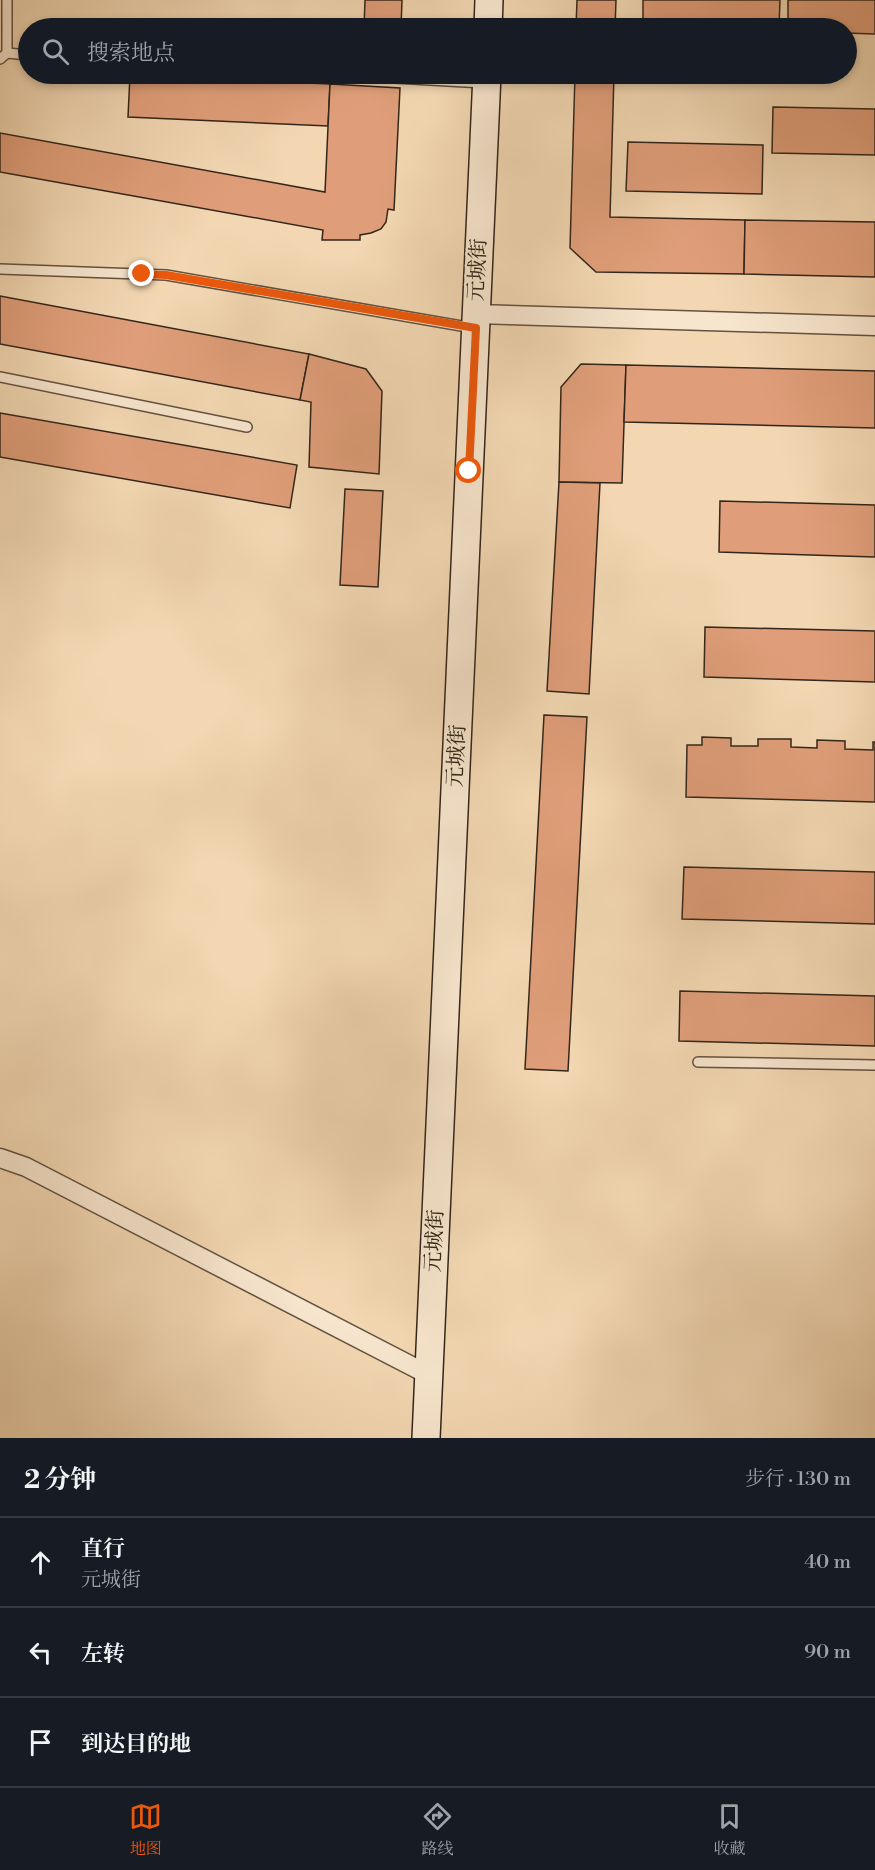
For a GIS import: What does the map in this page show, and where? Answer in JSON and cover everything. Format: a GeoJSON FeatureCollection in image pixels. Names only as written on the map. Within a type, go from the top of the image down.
{"type":"FeatureCollection","features":[{"type":"Feature","properties":{"kind":"street"},"geometry":{"type":"LineString","coordinates":[[488,18],[489,0]]}},
{"type":"Feature","properties":{"kind":"street","name":"元城街"},"geometry":{"type":"LineString","coordinates":[[426,1438],[487,84]]}},
{"type":"Feature","properties":{"kind":"street"},"geometry":{"type":"LineString","coordinates":[[476,321],[875,326]]}},
{"type":"Feature","properties":{"kind":"street"},"geometry":{"type":"LineString","coordinates":[[0,1158],[26,1167],[429,1375]]}},
{"type":"Feature","properties":{"kind":"lane"},"geometry":{"type":"LineString","coordinates":[[3,56],[7,0]]}},
{"type":"Feature","properties":{"kind":"lane"},"geometry":{"type":"LineString","coordinates":[[0,269],[166,275],[476,321]]}},
{"type":"Feature","properties":{"kind":"lane"},"geometry":{"type":"LineString","coordinates":[[0,377],[247,427]]}},
{"type":"Feature","properties":{"kind":"lane"},"geometry":{"type":"LineString","coordinates":[[698,1062],[875,1065]]}},
{"type":"Feature","properties":{"kind":"building"},"geometry":{"type":"Polygon","coordinates":[[[365,0],[402,0],[401,18],[364,18],[365,0]]]}},
{"type":"Feature","properties":{"kind":"building"},"geometry":{"type":"Polygon","coordinates":[[[577,0],[616,0],[615,18],[576,18],[577,0]]]}},
{"type":"Feature","properties":{"kind":"building"},"geometry":{"type":"Polygon","coordinates":[[[643,0],[780,0],[779,18],[643,18],[643,0]]]}},
{"type":"Feature","properties":{"kind":"building"},"geometry":{"type":"Polygon","coordinates":[[[788,0],[875,0],[875,34],[857,33],[857,18],[788,18],[788,0]]]}},
{"type":"Feature","properties":{"kind":"building"},"geometry":{"type":"Polygon","coordinates":[[[130,84],[330,84],[328,126],[128,117],[130,84]]]}},
{"type":"Feature","properties":{"kind":"building"},"geometry":{"type":"Polygon","coordinates":[[[330,84],[400,88],[394,210],[388,209],[386,222],[381,229],[360,235],[360,240],[322,240],[323,230],[0,172],[0,133],[325,192],[330,84]]]}},
{"type":"Feature","properties":{"kind":"building"},"geometry":{"type":"Polygon","coordinates":[[[575,84],[614,84],[610,217],[745,220],[744,274],[596,272],[570,248],[575,84]]]}},
{"type":"Feature","properties":{"kind":"building"},"geometry":{"type":"Polygon","coordinates":[[[773,107],[875,109],[875,155],[772,153],[773,107]]]}},
{"type":"Feature","properties":{"kind":"building"},"geometry":{"type":"Polygon","coordinates":[[[628,142],[763,145],[762,194],[626,191],[628,142]]]}},
{"type":"Feature","properties":{"kind":"building"},"geometry":{"type":"Polygon","coordinates":[[[745,220],[875,222],[875,277],[744,274],[745,220]]]}},
{"type":"Feature","properties":{"kind":"building"},"geometry":{"type":"Polygon","coordinates":[[[0,296],[309,354],[300,400],[0,344],[0,296]]]}},
{"type":"Feature","properties":{"kind":"building"},"geometry":{"type":"Polygon","coordinates":[[[309,354],[366,369],[382,391],[379,474],[309,467],[311,402],[300,400],[309,354]]]}},
{"type":"Feature","properties":{"kind":"building"},"geometry":{"type":"Polygon","coordinates":[[[581,364],[626,365],[622,483],[559,482],[561,387],[581,364]]]}},
{"type":"Feature","properties":{"kind":"building"},"geometry":{"type":"Polygon","coordinates":[[[626,365],[875,371],[875,428],[624,422],[626,365]]]}},
{"type":"Feature","properties":{"kind":"building"},"geometry":{"type":"Polygon","coordinates":[[[0,413],[297,465],[290,508],[0,457],[0,413]]]}},
{"type":"Feature","properties":{"kind":"building"},"geometry":{"type":"Polygon","coordinates":[[[559,482],[600,483],[589,694],[547,691],[559,482]]]}},
{"type":"Feature","properties":{"kind":"building"},"geometry":{"type":"Polygon","coordinates":[[[345,489],[383,491],[378,587],[340,585],[345,489]]]}},
{"type":"Feature","properties":{"kind":"building"},"geometry":{"type":"Polygon","coordinates":[[[720,501],[875,505],[875,557],[719,552],[720,501]]]}},
{"type":"Feature","properties":{"kind":"building"},"geometry":{"type":"Polygon","coordinates":[[[705,627],[875,631],[875,682],[704,677],[705,627]]]}},
{"type":"Feature","properties":{"kind":"building"},"geometry":{"type":"Polygon","coordinates":[[[544,715],[587,717],[568,1071],[525,1069],[544,715]]]}},
{"type":"Feature","properties":{"kind":"building"},"geometry":{"type":"Polygon","coordinates":[[[702,737],[731,738],[731,746],[758,746],[758,739],[791,739],[791,747],[817,748],[817,740],[845,741],[845,749],[873,750],[873,742],[875,742],[875,802],[686,797],[687,745],[702,745],[702,737]]]}},
{"type":"Feature","properties":{"kind":"building"},"geometry":{"type":"Polygon","coordinates":[[[684,867],[875,872],[875,924],[682,919],[684,867]]]}},
{"type":"Feature","properties":{"kind":"building"},"geometry":{"type":"Polygon","coordinates":[[[680,991],[875,996],[875,1046],[679,1041],[680,991]]]}},
{"type":"Feature","properties":{"kind":"route"},"geometry":{"type":"LineString","coordinates":[[142,274],[166,275],[476,328],[469,471]]}}]}
